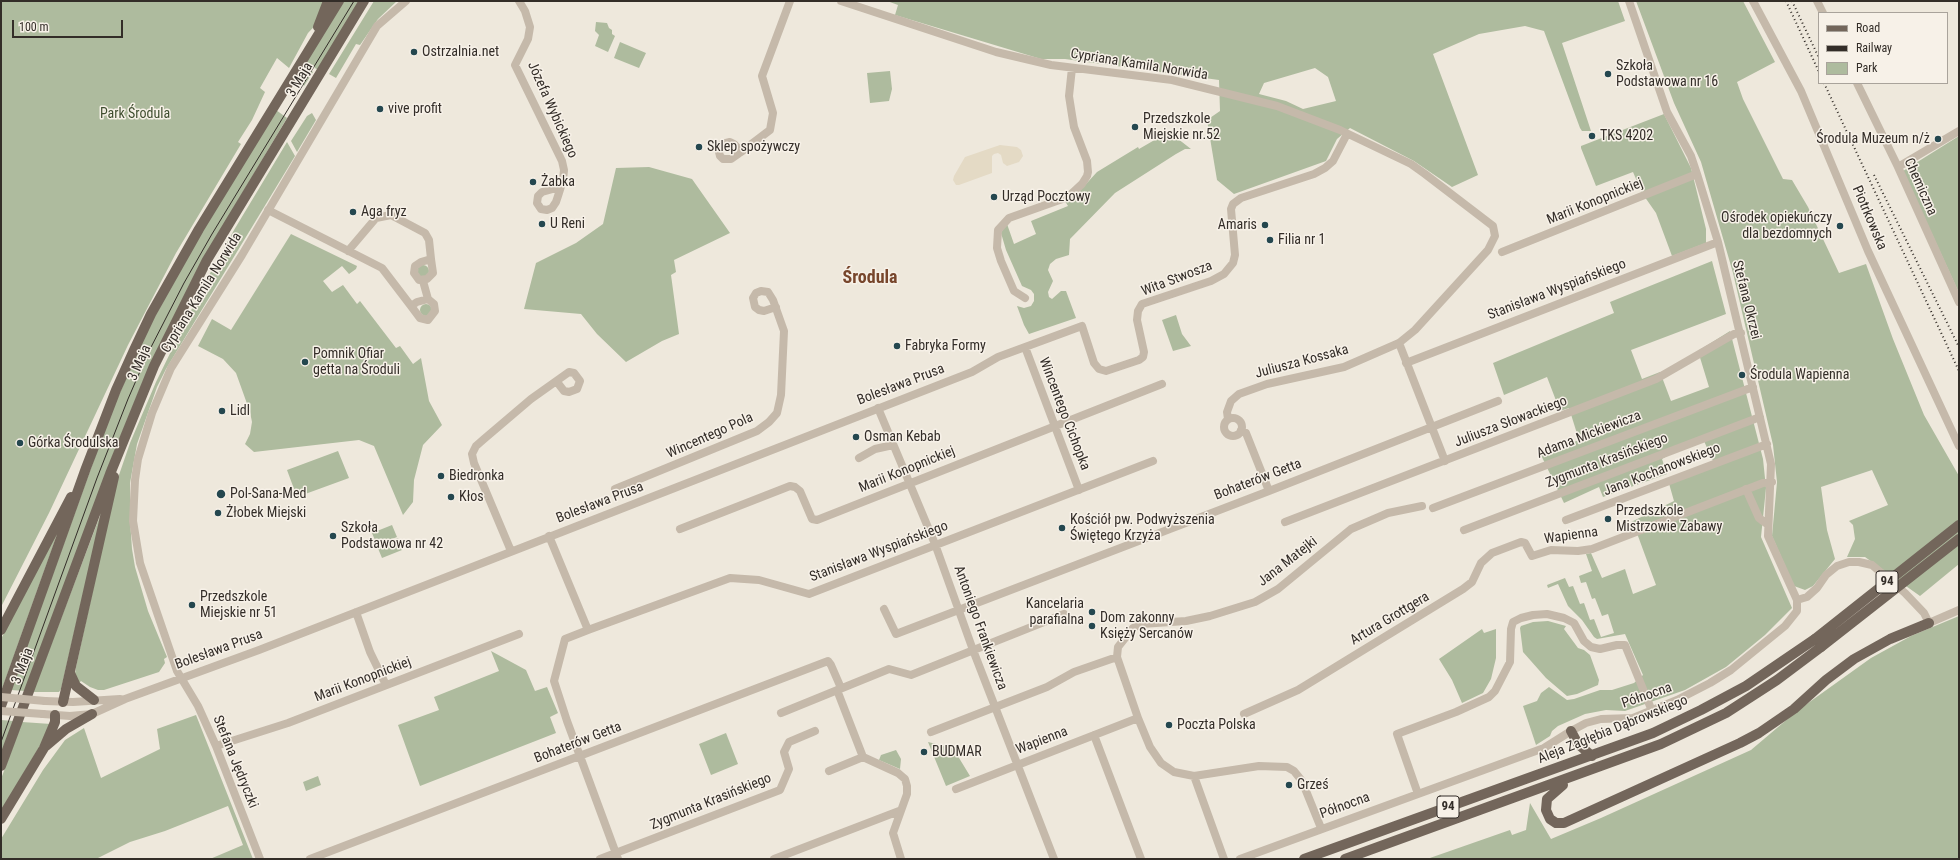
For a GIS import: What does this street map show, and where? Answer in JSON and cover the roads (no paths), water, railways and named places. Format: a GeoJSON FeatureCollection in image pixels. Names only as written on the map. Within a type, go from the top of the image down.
{"type":"FeatureCollection","features":[{"type":"Feature","properties":{"kind":"main road"},"geometry":{"type":"LineString","coordinates":[[312,45],[328,1]]}},
{"type":"Feature","properties":{"kind":"main road","name":"3 Maja"},"geometry":{"type":"LineString","coordinates":[[1,706],[86,468],[116,390],[151,314],[203,223],[339,1]]}},
{"type":"Feature","properties":{"kind":"main road","name":"3 Maja"},"geometry":{"type":"LineString","coordinates":[[1,766],[117,457],[154,366],[207,260],[364,1]]}},
{"type":"Feature","properties":{"kind":"main road"},"geometry":{"type":"LineString","coordinates":[[63,702],[111,492],[117,457]]}},
{"type":"Feature","properties":{"kind":"main road"},"geometry":{"type":"LineString","coordinates":[[1,630],[86,468]]}},
{"type":"Feature","properties":{"kind":"main road","name":"Aleja Zagłębia Dąbrowskiego"},"geometry":{"type":"LineString","coordinates":[[1345,859],[1574,777],[1661,744],[1706,723],[1754,696],[1959,525]]}},
{"type":"Feature","properties":{"kind":"main road","name":"Aleja Zagłębia Dąbrowskiego"},"geometry":{"type":"LineString","coordinates":[[1304,859],[1592,756],[1652,733],[1726,698],[1818,643],[1959,539]]}},
{"type":"Feature","properties":{"kind":"main road"},"geometry":{"type":"LineString","coordinates":[[1574,777],[1553,792],[1547,799],[1546,810],[1550,819],[1556,822],[1569,822],[1740,743],[1774,724],[1794,709],[1826,680],[1854,659],[1890,639],[1928,623]]}},
{"type":"Feature","properties":{"kind":"main road"},"geometry":{"type":"LineString","coordinates":[[70,672],[76,686],[94,700]]}},
{"type":"Feature","properties":{"kind":"main road"},"geometry":{"type":"LineString","coordinates":[[44,748],[66,729],[92,714]]}},
{"type":"Feature","properties":{"kind":"main road"},"geometry":{"type":"LineString","coordinates":[[1,819],[44,748],[55,722],[55,715]]}},
{"type":"Feature","properties":{"kind":"main road"},"geometry":{"type":"LineString","coordinates":[[1571,731],[1578,744],[1592,756]]}},
{"type":"Feature","properties":{"kind":"street","name":"Cypriana Kamila Norwida"},"geometry":{"type":"LineString","coordinates":[[181,678],[172,658],[140,563],[133,521],[135,480],[138,459],[152,413],[171,368],[268,210],[377,26],[406,1]]}},
{"type":"Feature","properties":{"kind":"street","name":"Józefa Wybickiego"},"geometry":{"type":"LineString","coordinates":[[519,1],[525,11],[530,26],[528,39],[515,65],[562,162],[564,170],[560,187]]}},
{"type":"Feature","properties":{"kind":"street"},"geometry":{"type":"LineString","coordinates":[[741,152],[770,130],[773,113],[762,76],[790,1]]}},
{"type":"Feature","properties":{"kind":"street","name":"Cypriana Kamila Norwida"},"geometry":{"type":"LineString","coordinates":[[841,1],[996,52],[1072,68],[1172,80],[1277,106],[1347,134],[1411,164],[1491,223],[1495,236]]}},
{"type":"Feature","properties":{"kind":"street","name":"Stefana Okrzei"},"geometry":{"type":"LineString","coordinates":[[1629,1],[1667,112],[1698,174],[1718,242],[1771,464],[1772,482],[1767,524],[1768,536],[1797,600]]}},
{"type":"Feature","properties":{"kind":"street","name":"Piotrkowska"},"geometry":{"type":"LineString","coordinates":[[1753,1],[1807,104],[1868,249],[1959,446]]}},
{"type":"Feature","properties":{"kind":"street"},"geometry":{"type":"LineString","coordinates":[[1817,1],[1822,12]]}},
{"type":"Feature","properties":{"kind":"street"},"geometry":{"type":"LineString","coordinates":[[1025,298],[1014,291],[1001,261],[997,248],[998,230],[1009,218],[1068,197],[1082,184],[1087,176],[1087,161],[1074,127],[1069,96],[1072,68]]}},
{"type":"Feature","properties":{"kind":"street","name":"Chemiczna"},"geometry":{"type":"LineString","coordinates":[[1857,84],[1898,167],[1959,302]]}},
{"type":"Feature","properties":{"kind":"street"},"geometry":{"type":"LineString","coordinates":[[1898,167],[1959,131]]}},
{"type":"Feature","properties":{"kind":"street","name":"Wita Stwosza"},"geometry":{"type":"LineString","coordinates":[[1082,326],[1094,363],[1099,369],[1106,371],[1144,357],[1137,320],[1138,311],[1142,304],[1211,281],[1224,274],[1233,263],[1235,255],[1231,209],[1233,204],[1241,198],[1314,174],[1325,168],[1333,161],[1347,134]]}},
{"type":"Feature","properties":{"kind":"street","name":"Marii Konopnickiej"},"geometry":{"type":"LineString","coordinates":[[1502,252],[1698,174]]}},
{"type":"Feature","properties":{"kind":"street"},"geometry":{"type":"LineString","coordinates":[[268,210],[382,268],[420,318],[428,320],[436,311],[434,304],[428,300],[423,281]]}},
{"type":"Feature","properties":{"kind":"street"},"geometry":{"type":"LineString","coordinates":[[348,251],[376,218],[390,215],[425,233],[429,240],[433,273],[423,281]]}},
{"type":"Feature","properties":{"kind":"street","name":"Juliusza Kossaka"},"geometry":{"type":"LineString","coordinates":[[1228,419],[1227,412],[1231,401],[1238,394],[1267,384],[1344,367],[1399,343],[1415,330],[1446,298],[1488,250],[1495,236]]}},
{"type":"Feature","properties":{"kind":"street","name":"Stanisława Wyspiańskiego"},"geometry":{"type":"LineString","coordinates":[[1406,363],[1718,242]]}},
{"type":"Feature","properties":{"kind":"street"},"geometry":{"type":"LineString","coordinates":[[423,281],[419,280],[415,276],[415,266],[421,262],[431,259]]}},
{"type":"Feature","properties":{"kind":"street"},"geometry":{"type":"LineString","coordinates":[[411,306],[417,302],[428,300]]}},
{"type":"Feature","properties":{"kind":"street","name":"Wincentego Pola"},"geometry":{"type":"LineString","coordinates":[[615,489],[758,430],[769,422],[777,413],[781,395],[784,331],[776,307]]}},
{"type":"Feature","properties":{"kind":"street","name":"Bolesława Prusa"},"geometry":{"type":"LineString","coordinates":[[1,711],[70,716],[92,714],[125,699],[356,612],[972,372],[998,357],[1082,326]]}},
{"type":"Feature","properties":{"kind":"street","name":"Juliusza Słowackiego"},"geometry":{"type":"LineString","coordinates":[[1285,522],[1656,379],[1734,334],[1740,333]]}},
{"type":"Feature","properties":{"kind":"street"},"geometry":{"type":"LineString","coordinates":[[1399,343],[1445,461]]}},
{"type":"Feature","properties":{"kind":"street","name":"Wincentego Cichopka"},"geometry":{"type":"LineString","coordinates":[[1025,347],[1079,490]]}},
{"type":"Feature","properties":{"kind":"street"},"geometry":{"type":"LineString","coordinates":[[511,551],[476,469],[472,454],[476,446],[531,399],[557,382]]}},
{"type":"Feature","properties":{"kind":"street","name":"Marii Konopnickiej"},"geometry":{"type":"LineString","coordinates":[[680,529],[790,486],[795,487],[800,491],[812,519],[817,520],[1162,384]]}},
{"type":"Feature","properties":{"kind":"street","name":"Adama Mickiewicza"},"geometry":{"type":"LineString","coordinates":[[1433,508],[1753,387]]}},
{"type":"Feature","properties":{"kind":"street","name":"Bohaterów Getta"},"geometry":{"type":"LineString","coordinates":[[884,609],[896,634],[1269,491],[1498,401]]}},
{"type":"Feature","properties":{"kind":"street","name":"Antoniego Frankiewicza"},"geometry":{"type":"LineString","coordinates":[[878,408],[935,544],[973,650],[1054,859]]}},
{"type":"Feature","properties":{"kind":"street","name":"Zygmunta Krasińskiego"},"geometry":{"type":"LineString","coordinates":[[1464,530],[1760,418]]}},
{"type":"Feature","properties":{"kind":"street"},"geometry":{"type":"LineString","coordinates":[[1228,419],[1237,419],[1240,422],[1241,430],[1236,436],[1228,435],[1225,432],[1224,425],[1228,419]]}},
{"type":"Feature","properties":{"kind":"street"},"geometry":{"type":"LineString","coordinates":[[1241,430],[1246,433],[1269,491]]}},
{"type":"Feature","properties":{"kind":"street","name":"Jana Kochanowskiego"},"geometry":{"type":"LineString","coordinates":[[1566,520],[1767,444]]}},
{"type":"Feature","properties":{"kind":"street"},"geometry":{"type":"LineString","coordinates":[[859,458],[875,449],[893,445]]}},
{"type":"Feature","properties":{"kind":"street","name":"Stanisława Wyspiańskiego"},"geometry":{"type":"LineString","coordinates":[[580,756],[554,681],[566,639],[730,578],[759,580],[809,594],[1153,461]]}},
{"type":"Feature","properties":{"kind":"street","name":"Wapienna"},"geometry":{"type":"LineString","coordinates":[[1532,556],[1551,550],[1578,551],[1606,544],[1746,489],[1763,483],[1772,482]]}},
{"type":"Feature","properties":{"kind":"street","name":"Stefana Okrzei"},"geometry":{"type":"LineString","coordinates":[[1746,489],[1759,518],[1767,524]]}},
{"type":"Feature","properties":{"kind":"street","name":"Jana Matejki"},"geometry":{"type":"LineString","coordinates":[[1117,657],[1118,647],[1133,628],[1142,624],[1186,622],[1255,602],[1278,590],[1351,530],[1388,513],[1422,506]]}},
{"type":"Feature","properties":{"kind":"street"},"geometry":{"type":"LineString","coordinates":[[549,536],[588,630]]}},
{"type":"Feature","properties":{"kind":"street","name":"Artura Grottgera"},"geometry":{"type":"LineString","coordinates":[[1244,714],[1298,690],[1464,589],[1472,582],[1481,563],[1492,553],[1521,542],[1526,543],[1532,556]]}},
{"type":"Feature","properties":{"kind":"street"},"geometry":{"type":"LineString","coordinates":[[1797,600],[1807,598],[1817,588],[1826,575],[1837,566],[1849,562],[1859,562],[1872,565],[1904,593],[1924,613],[1928,623],[1959,610]]}},
{"type":"Feature","properties":{"kind":"street","name":"Północna"},"geometry":{"type":"LineString","coordinates":[[1240,859],[1321,828],[1544,748],[1586,723],[1601,719],[1633,718],[1652,711],[1710,683],[1754,653],[1793,617],[1798,606],[1797,600]]}},
{"type":"Feature","properties":{"kind":"street"},"geometry":{"type":"LineString","coordinates":[[356,612],[370,652],[386,685]]}},
{"type":"Feature","properties":{"kind":"street"},"geometry":{"type":"LineString","coordinates":[[781,713],[889,669],[911,675],[1064,614]]}},
{"type":"Feature","properties":{"kind":"street"},"geometry":{"type":"LineString","coordinates":[[1418,794],[1397,734],[1456,712],[1489,697],[1495,691],[1510,662],[1511,629],[1513,622],[1521,618],[1547,614],[1564,618],[1574,623],[1584,640],[1591,647],[1600,649],[1625,645],[1652,711]]}},
{"type":"Feature","properties":{"kind":"street","name":"Marii Konopnickiej"},"geometry":{"type":"LineString","coordinates":[[216,746],[264,732],[519,634]]}},
{"type":"Feature","properties":{"kind":"street"},"geometry":{"type":"LineString","coordinates":[[931,732],[1048,687],[1074,672],[1117,657],[1138,718],[1150,747],[1161,763],[1174,772],[1194,776],[1259,766],[1287,768],[1294,771],[1302,781],[1321,828]]}},
{"type":"Feature","properties":{"kind":"street","name":"Bohaterów Getta"},"geometry":{"type":"LineString","coordinates":[[310,859],[828,661],[831,665],[839,689]]}},
{"type":"Feature","properties":{"kind":"street","name":"Stefana Jędryczki"},"geometry":{"type":"LineString","coordinates":[[181,678],[198,706],[216,746],[260,859]]}},
{"type":"Feature","properties":{"kind":"street"},"geometry":{"type":"LineString","coordinates":[[839,689],[863,757],[898,773],[905,779],[907,794],[899,811],[893,833],[901,859]]}},
{"type":"Feature","properties":{"kind":"street","name":"Bolesława Prusa"},"geometry":{"type":"LineString","coordinates":[[1,698],[63,702],[125,699]]}},
{"type":"Feature","properties":{"kind":"street"},"geometry":{"type":"LineString","coordinates":[[55,715],[63,702]]}},
{"type":"Feature","properties":{"kind":"street","name":"Wapienna"},"geometry":{"type":"LineString","coordinates":[[956,789],[1138,718]]}},
{"type":"Feature","properties":{"kind":"street","name":"Zygmunta Krasińskiego"},"geometry":{"type":"LineString","coordinates":[[600,859],[617,856],[780,790],[789,769],[784,752],[790,742],[815,731]]}},
{"type":"Feature","properties":{"kind":"street"},"geometry":{"type":"LineString","coordinates":[[1094,735],[1141,859]]}},
{"type":"Feature","properties":{"kind":"street"},"geometry":{"type":"LineString","coordinates":[[580,756],[617,856]]}},
{"type":"Feature","properties":{"kind":"street"},"geometry":{"type":"LineString","coordinates":[[829,771],[863,757]]}},
{"type":"Feature","properties":{"kind":"street"},"geometry":{"type":"LineString","coordinates":[[1194,776],[1224,859]]}},
{"type":"Feature","properties":{"kind":"street"},"geometry":{"type":"LineString","coordinates":[[774,859],[899,811]]}},
{"type":"Feature","properties":{"kind":"tram line"},"geometry":{"type":"LineString","coordinates":[[1,742],[97,478],[148,353],[184,283],[212,234],[354,1]]}},
{"type":"Feature","properties":{"kind":"railway"},"geometry":{"type":"LineString","coordinates":[[1786,1],[1818,70]]}},
{"type":"Feature","properties":{"kind":"railway"},"geometry":{"type":"LineString","coordinates":[[1792,1],[1818,56]]}},
{"type":"Feature","properties":{"kind":"railway"},"geometry":{"type":"LineString","coordinates":[[1824,84],[1959,371]]}},
{"type":"Feature","properties":{"kind":"railway"},"geometry":{"type":"LineString","coordinates":[[1874,175],[1959,347]]}},
{"type":"Feature","properties":{"kind":"place","name":"Ostrzalnia.net"},"geometry":{"type":"Point","coordinates":[414,52]}},
{"type":"Feature","properties":{"kind":"place","name":"Szkoła Podstawowa nr 16"},"geometry":{"type":"Point","coordinates":[1608,74]}},
{"type":"Feature","properties":{"kind":"place","name":"vive profit"},"geometry":{"type":"Point","coordinates":[380,109]}},
{"type":"Feature","properties":{"kind":"place","name":"Przedszkole Miejskie nr.52"},"geometry":{"type":"Point","coordinates":[1135,127]}},
{"type":"Feature","properties":{"kind":"place","name":"TKS 4202"},"geometry":{"type":"Point","coordinates":[1592,136]}},
{"type":"Feature","properties":{"kind":"place","name":"Środula Muzeum n/ż"},"geometry":{"type":"Point","coordinates":[1938,139]}},
{"type":"Feature","properties":{"kind":"place","name":"Sklep spożywczy"},"geometry":{"type":"Point","coordinates":[699,147]}},
{"type":"Feature","properties":{"kind":"place","name":"Żabka"},"geometry":{"type":"Point","coordinates":[533,182]}},
{"type":"Feature","properties":{"kind":"place","name":"Urząd Pocztowy"},"geometry":{"type":"Point","coordinates":[994,197]}},
{"type":"Feature","properties":{"kind":"place","name":"Aga fryz"},"geometry":{"type":"Point","coordinates":[353,212]}},
{"type":"Feature","properties":{"kind":"place","name":"U Reni"},"geometry":{"type":"Point","coordinates":[542,224]}},
{"type":"Feature","properties":{"kind":"place","name":"Amaris"},"geometry":{"type":"Point","coordinates":[1265,225]}},
{"type":"Feature","properties":{"kind":"place","name":"Ośrodek opiekuńczy dla bezdomnych"},"geometry":{"type":"Point","coordinates":[1840,226]}},
{"type":"Feature","properties":{"kind":"place","name":"Filia nr 1"},"geometry":{"type":"Point","coordinates":[1270,240]}},
{"type":"Feature","properties":{"kind":"place","name":"Fabryka Formy"},"geometry":{"type":"Point","coordinates":[897,346]}},
{"type":"Feature","properties":{"kind":"place","name":"Pomnik Ofiar getta na Środuli"},"geometry":{"type":"Point","coordinates":[305,362]}},
{"type":"Feature","properties":{"kind":"place","name":"Środula Wapienna"},"geometry":{"type":"Point","coordinates":[1742,375]}},
{"type":"Feature","properties":{"kind":"place","name":"Lidl"},"geometry":{"type":"Point","coordinates":[222,411]}},
{"type":"Feature","properties":{"kind":"place","name":"Osman Kebab"},"geometry":{"type":"Point","coordinates":[856,437]}},
{"type":"Feature","properties":{"kind":"place","name":"Górka Środulska"},"geometry":{"type":"Point","coordinates":[20,443]}},
{"type":"Feature","properties":{"kind":"place","name":"Biedronka"},"geometry":{"type":"Point","coordinates":[441,476]}},
{"type":"Feature","properties":{"kind":"place","name":"Pol-Sana-Med"},"geometry":{"type":"Point","coordinates":[221,494]}},
{"type":"Feature","properties":{"kind":"place","name":"Kłos"},"geometry":{"type":"Point","coordinates":[451,497]}},
{"type":"Feature","properties":{"kind":"place","name":"Żłobek Miejski"},"geometry":{"type":"Point","coordinates":[218,513]}},
{"type":"Feature","properties":{"kind":"place","name":"Przedszkole Mistrzowie Zabawy"},"geometry":{"type":"Point","coordinates":[1608,519]}},
{"type":"Feature","properties":{"kind":"place","name":"Kościół pw. Podwyższenia Świętego Krzyża"},"geometry":{"type":"Point","coordinates":[1062,528]}},
{"type":"Feature","properties":{"kind":"place","name":"Szkoła Podstawowa nr 42"},"geometry":{"type":"Point","coordinates":[333,536]}},
{"type":"Feature","properties":{"kind":"place","name":"Przedszkole Miejskie nr 51"},"geometry":{"type":"Point","coordinates":[192,605]}},
{"type":"Feature","properties":{"kind":"place","name":"Kancelaria parafialna"},"geometry":{"type":"Point","coordinates":[1092,612]}},
{"type":"Feature","properties":{"kind":"place","name":"Dom zakonny Księży Sercanów"},"geometry":{"type":"Point","coordinates":[1092,626]}},
{"type":"Feature","properties":{"kind":"place","name":"Poczta Polska"},"geometry":{"type":"Point","coordinates":[1169,725]}},
{"type":"Feature","properties":{"kind":"place","name":"BUDMAR"},"geometry":{"type":"Point","coordinates":[924,752]}},
{"type":"Feature","properties":{"kind":"place","name":"Grześ"},"geometry":{"type":"Point","coordinates":[1289,785]}},
{"type":"Feature","properties":{"kind":"district","name":"Środula"},"geometry":{"type":"Point","coordinates":[870,278]}},
{"type":"Feature","properties":{"kind":"park label","name":"Park Środula"},"geometry":{"type":"Point","coordinates":[135,114]}}]}
